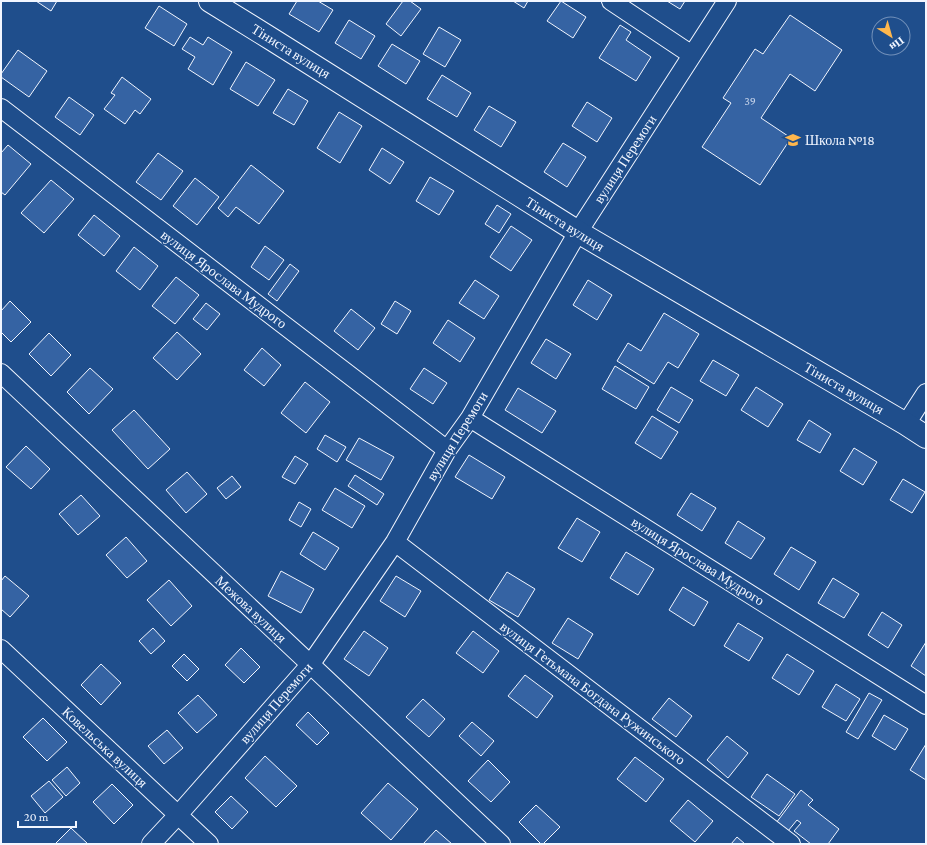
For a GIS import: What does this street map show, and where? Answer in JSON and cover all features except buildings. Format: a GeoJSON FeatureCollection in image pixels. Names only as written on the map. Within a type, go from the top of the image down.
{"type":"FeatureCollection","features":[{"type":"Feature","properties":{"kind":"street","name":"Тіниста вулиця"},"geometry":{"type":"LineString","coordinates":[[210,1],[578,232],[926,437]]}},
{"type":"Feature","properties":{"kind":"street"},"geometry":{"type":"LineString","coordinates":[[611,1],[692,55]]}},
{"type":"Feature","properties":{"kind":"street","name":"вулиця Перемоги"},"geometry":{"type":"LineString","coordinates":[[151,844],[310,665],[395,542],[447,450],[470,418],[578,232],[727,1]]}},
{"type":"Feature","properties":{"kind":"street","name":"вулиця Ярослава Мудрого"},"geometry":{"type":"LineString","coordinates":[[1,108],[447,450]]}},
{"type":"Feature","properties":{"kind":"street","name":"Межова вулиця"},"geometry":{"type":"LineString","coordinates":[[1,373],[501,844]]}},
{"type":"Feature","properties":{"kind":"street"},"geometry":{"type":"LineString","coordinates":[[906,424],[926,393]]}},
{"type":"Feature","properties":{"kind":"street","name":"вулиця Ярослава Мудрого"},"geometry":{"type":"LineString","coordinates":[[470,418],[926,705]]}},
{"type":"Feature","properties":{"kind":"street","name":"вулиця Гетьмана Богдана Ружинського"},"geometry":{"type":"LineString","coordinates":[[395,542],[791,844]]}},
{"type":"Feature","properties":{"kind":"street","name":"Ковельська вулиця"},"geometry":{"type":"LineString","coordinates":[[1,649],[209,844]]}},
{"type":"Feature","properties":{"kind":"place","name":"Школа №18"},"geometry":{"type":"Point","coordinates":[793,140]}}]}
